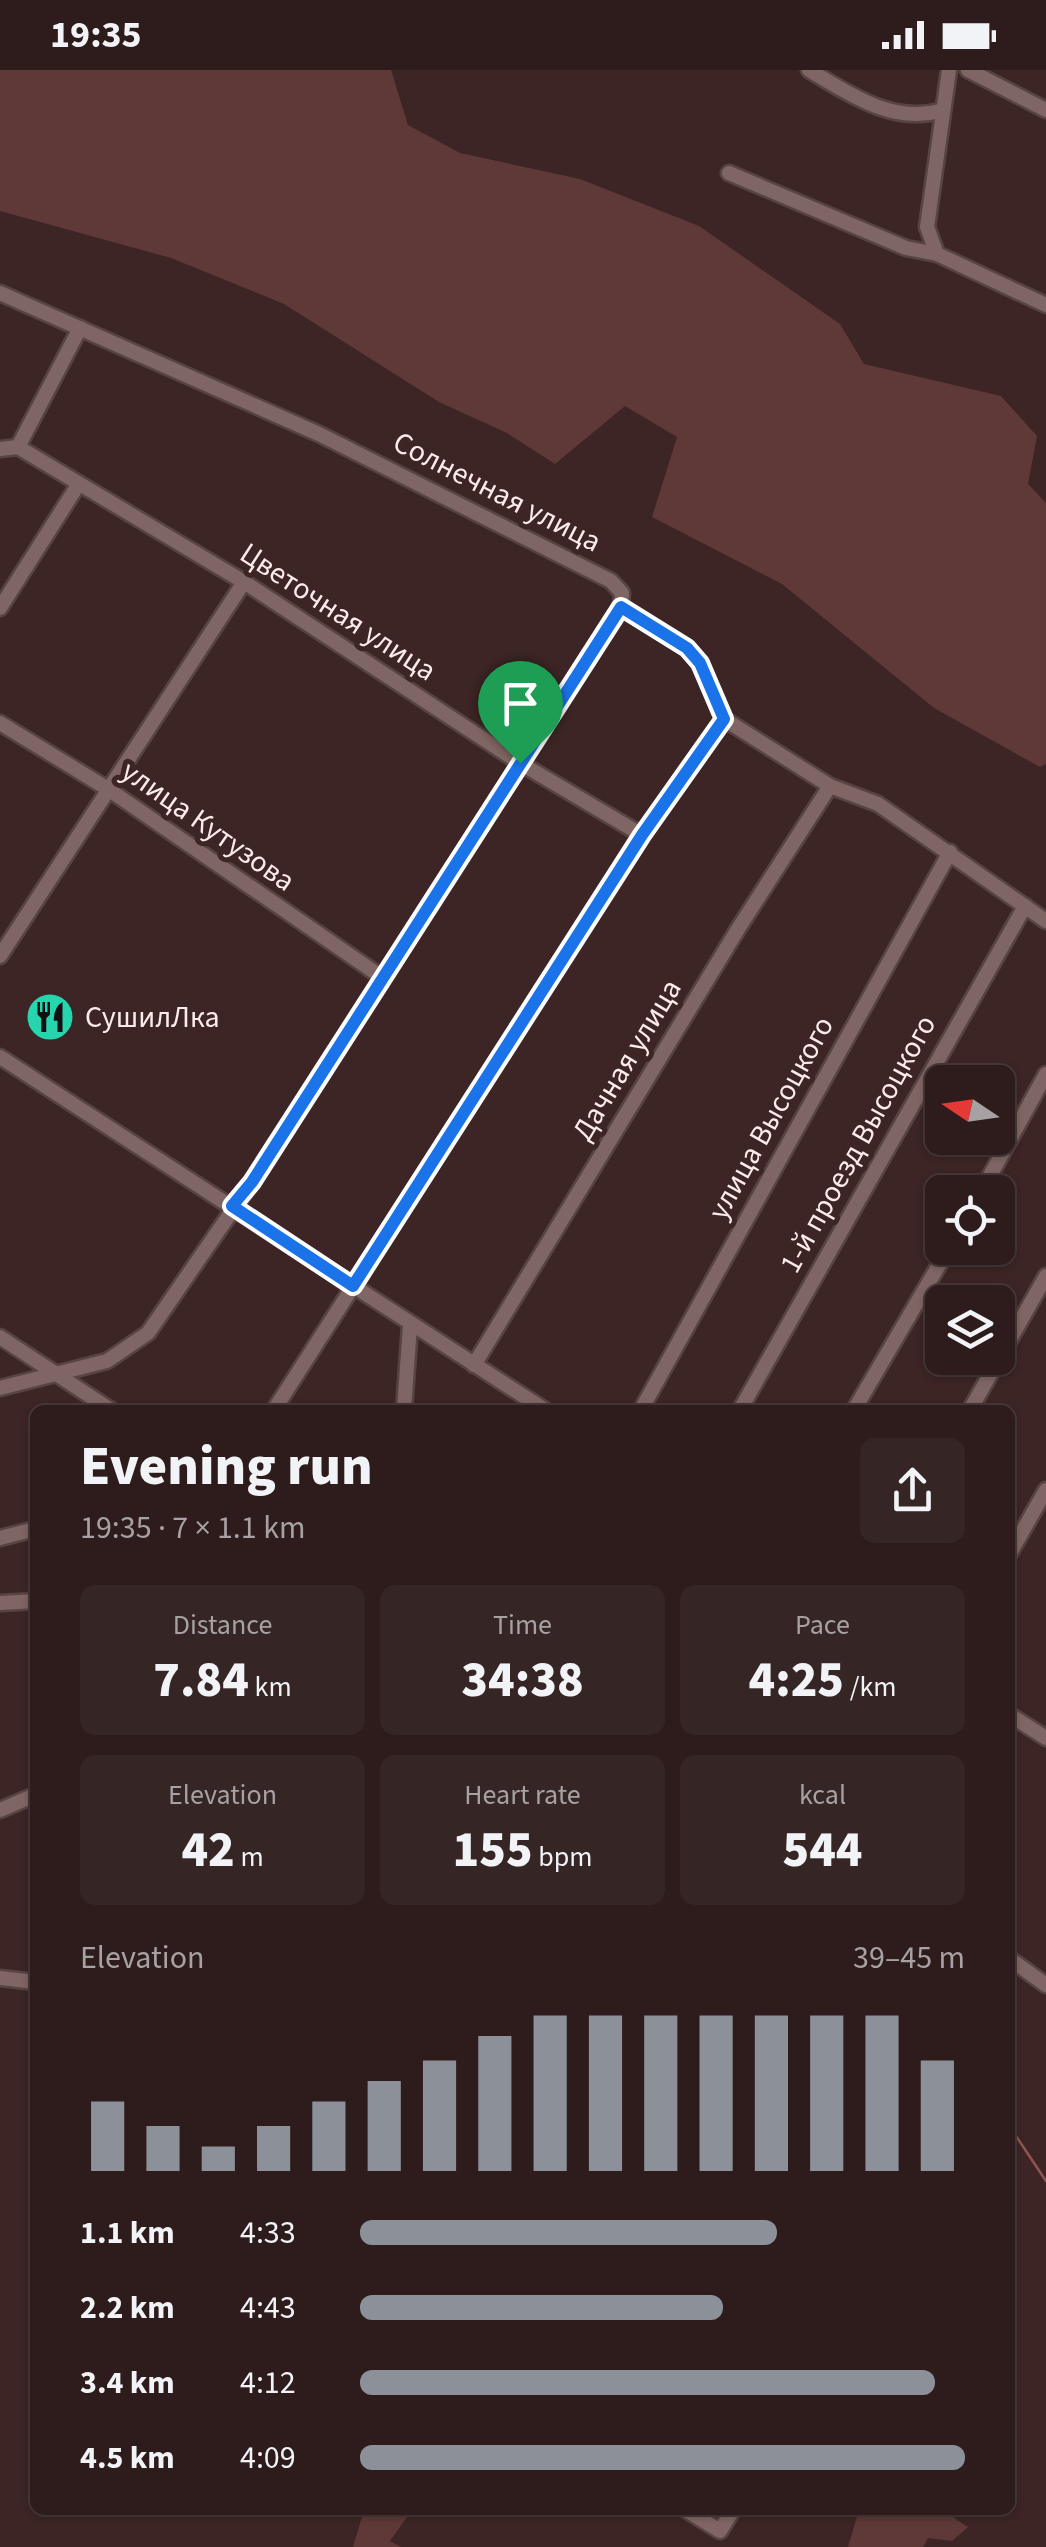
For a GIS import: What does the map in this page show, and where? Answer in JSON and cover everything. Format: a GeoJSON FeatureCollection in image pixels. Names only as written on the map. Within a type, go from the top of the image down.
{"type":"FeatureCollection","features":[{"type":"Feature","properties":{"kind":"street"},"geometry":{"type":"LineString","coordinates":[[809,70],[854,97],[891,112],[916,118],[940,112]]}},
{"type":"Feature","properties":{"kind":"street"},"geometry":{"type":"LineString","coordinates":[[937,254],[927,227],[948,70]]}},
{"type":"Feature","properties":{"kind":"street"},"geometry":{"type":"LineString","coordinates":[[968,70],[1046,110]]}},
{"type":"Feature","properties":{"kind":"street"},"geometry":{"type":"LineString","coordinates":[[729,173],[906,248],[937,254],[1046,305]]}},
{"type":"Feature","properties":{"kind":"street","name":"Солнечная улица"},"geometry":{"type":"LineString","coordinates":[[0,294],[220,387],[555,549],[611,581],[622,593],[621,607],[687,648],[700,663],[724,719]]}},
{"type":"Feature","properties":{"kind":"street"},"geometry":{"type":"LineString","coordinates":[[0,449],[18,447],[80,328]]}},
{"type":"Feature","properties":{"kind":"street","name":"Цветочная улица"},"geometry":{"type":"LineString","coordinates":[[18,447],[244,582],[520,763],[642,835]]}},
{"type":"Feature","properties":{"kind":"street"},"geometry":{"type":"LineString","coordinates":[[0,608],[78,485]]}},
{"type":"Feature","properties":{"kind":"street"},"geometry":{"type":"LineString","coordinates":[[0,956],[244,582]]}},
{"type":"Feature","properties":{"kind":"street"},"geometry":{"type":"LineString","coordinates":[[0,1388],[108,1361],[136,1345],[383,978],[621,607]]}},
{"type":"Feature","properties":{"kind":"street"},"geometry":{"type":"LineString","coordinates":[[277,1405],[642,835],[724,719],[830,786],[878,804],[1046,921]]}},
{"type":"Feature","properties":{"kind":"street","name":"улица Кутузова"},"geometry":{"type":"LineString","coordinates":[[0,722],[108,789],[383,978]]}},
{"type":"Feature","properties":{"kind":"street","name":"Дачная улица"},"geometry":{"type":"LineString","coordinates":[[474,1365],[738,928],[830,786]]}},
{"type":"Feature","properties":{"kind":"street","name":"улица Высоцкого"},"geometry":{"type":"LineString","coordinates":[[644,1405],[950,852]]}},
{"type":"Feature","properties":{"kind":"street","name":"1-й проезд Высоцкого"},"geometry":{"type":"LineString","coordinates":[[743,1405],[1025,906]]}},
{"type":"Feature","properties":{"kind":"street"},"geometry":{"type":"LineString","coordinates":[[0,1057],[537,1405]]}},
{"type":"Feature","properties":{"kind":"street"},"geometry":{"type":"LineString","coordinates":[[990,1175],[1046,1074]]}},
{"type":"Feature","properties":{"kind":"street"},"geometry":{"type":"LineString","coordinates":[[857,1405],[939,1265]]}},
{"type":"Feature","properties":{"kind":"street"},"geometry":{"type":"LineString","coordinates":[[973,1405],[1046,1276]]}},
{"type":"Feature","properties":{"kind":"street"},"geometry":{"type":"LineString","coordinates":[[404,1405],[410,1324]]}},
{"type":"Feature","properties":{"kind":"street"},"geometry":{"type":"LineString","coordinates":[[0,1337],[103,1405]]}},
{"type":"Feature","properties":{"kind":"street"},"geometry":{"type":"LineString","coordinates":[[1015,1544],[1046,1490]]}},
{"type":"Feature","properties":{"kind":"street"},"geometry":{"type":"LineString","coordinates":[[0,1538],[30,1530]]}},
{"type":"Feature","properties":{"kind":"street"},"geometry":{"type":"LineString","coordinates":[[0,1603],[30,1601]]}},
{"type":"Feature","properties":{"kind":"street"},"geometry":{"type":"LineString","coordinates":[[1015,1718],[1046,1738]]}},
{"type":"Feature","properties":{"kind":"street"},"geometry":{"type":"LineString","coordinates":[[0,1810],[30,1798]]}},
{"type":"Feature","properties":{"kind":"street"},"geometry":{"type":"LineString","coordinates":[[1015,1963],[1046,1985]]}},
{"type":"Feature","properties":{"kind":"street"},"geometry":{"type":"LineString","coordinates":[[0,1978],[30,1981]]}},
{"type":"Feature","properties":{"kind":"street"},"geometry":{"type":"LineString","coordinates":[[694,2515],[720,2531],[730,2515]]}},
{"type":"Feature","properties":{"kind":"shaded area"},"geometry":{"type":"Polygon","coordinates":[[[0,70],[391,70],[408,125],[460,153],[580,179],[699,226],[840,324],[864,364],[1001,396],[1037,436],[1028,484],[1046,503],[1046,764],[1040,767],[934,708],[782,584],[652,517],[677,437],[625,406],[555,464],[507,433],[439,402],[284,304],[171,258],[0,211],[0,70]]]}},
{"type":"Feature","properties":{"kind":"shaded area"},"geometry":{"type":"Polygon","coordinates":[[[363,2515],[408,2515],[390,2541],[401,2547],[353,2547],[363,2515]]]}},
{"type":"Feature","properties":{"kind":"shaded area"},"geometry":{"type":"Polygon","coordinates":[[[858,2515],[957,2515],[954,2518],[968,2527],[952,2541],[928,2538],[923,2547],[848,2547],[858,2515]]]}},
{"type":"Feature","properties":{"kind":"waterway"},"geometry":{"type":"LineString","coordinates":[[1015,2134],[1046,2181]]}},
{"type":"Feature","properties":{"kind":"place","name":"СушилЛка"},"geometry":{"type":"Point","coordinates":[50,1017]}},
{"type":"Feature","properties":{"kind":"route"},"geometry":{"type":"LineString","coordinates":[[621,607],[687,648],[700,663],[724,719],[642,835],[353,1286],[232,1206],[252,1182],[520,763],[621,607]]}}]}
